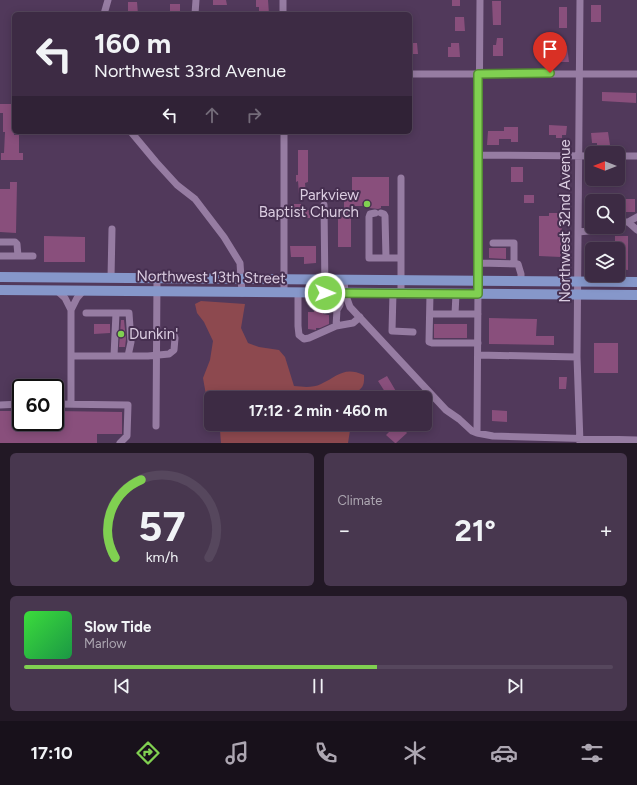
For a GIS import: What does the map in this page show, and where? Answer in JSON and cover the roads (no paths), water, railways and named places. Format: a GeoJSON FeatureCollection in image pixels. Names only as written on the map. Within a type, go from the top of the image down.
{"type":"FeatureCollection","features":[{"type":"Feature","properties":{"kind":"main road","name":"Northwest 13th Street"},"geometry":{"type":"LineString","coordinates":[[0,277],[637,282]]}},
{"type":"Feature","properties":{"kind":"main road","name":"Northwest 13th Street"},"geometry":{"type":"LineString","coordinates":[[0,290],[637,296]]}},
{"type":"Feature","properties":{"kind":"street"},"geometry":{"type":"LineString","coordinates":[[105,12],[108,0]]}},
{"type":"Feature","properties":{"kind":"street"},"geometry":{"type":"LineString","coordinates":[[195,12],[196,0]]}},
{"type":"Feature","properties":{"kind":"street"},"geometry":{"type":"LineString","coordinates":[[283,0],[283,12]]}},
{"type":"Feature","properties":{"kind":"street"},"geometry":{"type":"LineString","coordinates":[[477,434],[479,281],[478,74],[480,0]]}},
{"type":"Feature","properties":{"kind":"street","name":"Northwest 32nd Avenue"},"geometry":{"type":"LineString","coordinates":[[580,0],[578,73],[578,357],[580,441]]}},
{"type":"Feature","properties":{"kind":"street"},"geometry":{"type":"LineString","coordinates":[[412,74],[637,74]]}},
{"type":"Feature","properties":{"kind":"street"},"geometry":{"type":"LineString","coordinates":[[133,134],[177,185],[195,199],[212,220],[240,263],[242,293]]}},
{"type":"Feature","properties":{"kind":"street"},"geometry":{"type":"LineString","coordinates":[[284,134],[284,293]]}},
{"type":"Feature","properties":{"kind":"street"},"geometry":{"type":"LineString","coordinates":[[479,155],[585,156]]}},
{"type":"Feature","properties":{"kind":"street"},"geometry":{"type":"LineString","coordinates":[[625,156],[637,156]]}},
{"type":"Feature","properties":{"kind":"street"},"geometry":{"type":"LineString","coordinates":[[401,178],[402,280],[397,293],[392,331],[413,332]]}},
{"type":"Feature","properties":{"kind":"street"},"geometry":{"type":"LineString","coordinates":[[324,205],[325,293]]}},
{"type":"Feature","properties":{"kind":"street"},"geometry":{"type":"LineString","coordinates":[[386,258],[385,216],[384,214],[378,213],[370,214],[369,258],[386,258],[402,258]]}},
{"type":"Feature","properties":{"kind":"street"},"geometry":{"type":"LineString","coordinates":[[637,217],[628,222],[637,230]]}},
{"type":"Feature","properties":{"kind":"street"},"geometry":{"type":"LineString","coordinates":[[111,278],[112,229]]}},
{"type":"Feature","properties":{"kind":"street"},"geometry":{"type":"LineString","coordinates":[[578,232],[585,231]]}},
{"type":"Feature","properties":{"kind":"street"},"geometry":{"type":"LineString","coordinates":[[0,242],[15,242],[17,244],[18,256]]}},
{"type":"Feature","properties":{"kind":"street"},"geometry":{"type":"LineString","coordinates":[[493,242],[514,243],[514,264]]}},
{"type":"Feature","properties":{"kind":"street"},"geometry":{"type":"LineString","coordinates":[[0,256],[33,256]]}},
{"type":"Feature","properties":{"kind":"street"},"geometry":{"type":"LineString","coordinates":[[479,263],[518,264],[521,281]]}},
{"type":"Feature","properties":{"kind":"street"},"geometry":{"type":"LineString","coordinates":[[156,426],[157,279]]}},
{"type":"Feature","properties":{"kind":"street"},"geometry":{"type":"LineString","coordinates":[[336,326],[337,310],[343,293],[344,280]]}},
{"type":"Feature","properties":{"kind":"street"},"geometry":{"type":"LineString","coordinates":[[56,290],[65,298],[71,310],[71,404]]}},
{"type":"Feature","properties":{"kind":"street"},"geometry":{"type":"LineString","coordinates":[[71,310],[77,298],[84,290]]}},
{"type":"Feature","properties":{"kind":"street"},"geometry":{"type":"LineString","coordinates":[[298,293],[299,334],[304,339],[336,326],[353,323],[360,317]]}},
{"type":"Feature","properties":{"kind":"street"},"geometry":{"type":"LineString","coordinates":[[343,293],[350,307],[446,410],[477,434],[580,441],[637,440]]}},
{"type":"Feature","properties":{"kind":"street"},"geometry":{"type":"LineString","coordinates":[[430,294],[429,342],[478,344]]}},
{"type":"Feature","properties":{"kind":"street"},"geometry":{"type":"LineString","coordinates":[[455,314],[456,294]]}},
{"type":"Feature","properties":{"kind":"street"},"geometry":{"type":"LineString","coordinates":[[86,313],[129,313],[131,342],[128,356]]}},
{"type":"Feature","properties":{"kind":"street"},"geometry":{"type":"LineString","coordinates":[[114,356],[116,313]]}},
{"type":"Feature","properties":{"kind":"street"},"geometry":{"type":"LineString","coordinates":[[430,314],[478,314]]}},
{"type":"Feature","properties":{"kind":"street"},"geometry":{"type":"LineString","coordinates":[[72,356],[156,356],[169,354],[174,350],[174,334]]}},
{"type":"Feature","properties":{"kind":"street"},"geometry":{"type":"LineString","coordinates":[[478,355],[578,357]]}},
{"type":"Feature","properties":{"kind":"street"},"geometry":{"type":"LineString","coordinates":[[0,405],[12,404]]}},
{"type":"Feature","properties":{"kind":"street"},"geometry":{"type":"LineString","coordinates":[[64,404],[128,405],[127,436],[120,443]]}},
{"type":"Feature","properties":{"kind":"place","name":"Parkview Baptist Church"},"geometry":{"type":"Point","coordinates":[367,204]}},
{"type":"Feature","properties":{"kind":"place","name":"Dunkin'"},"geometry":{"type":"Point","coordinates":[121,334]}}]}
